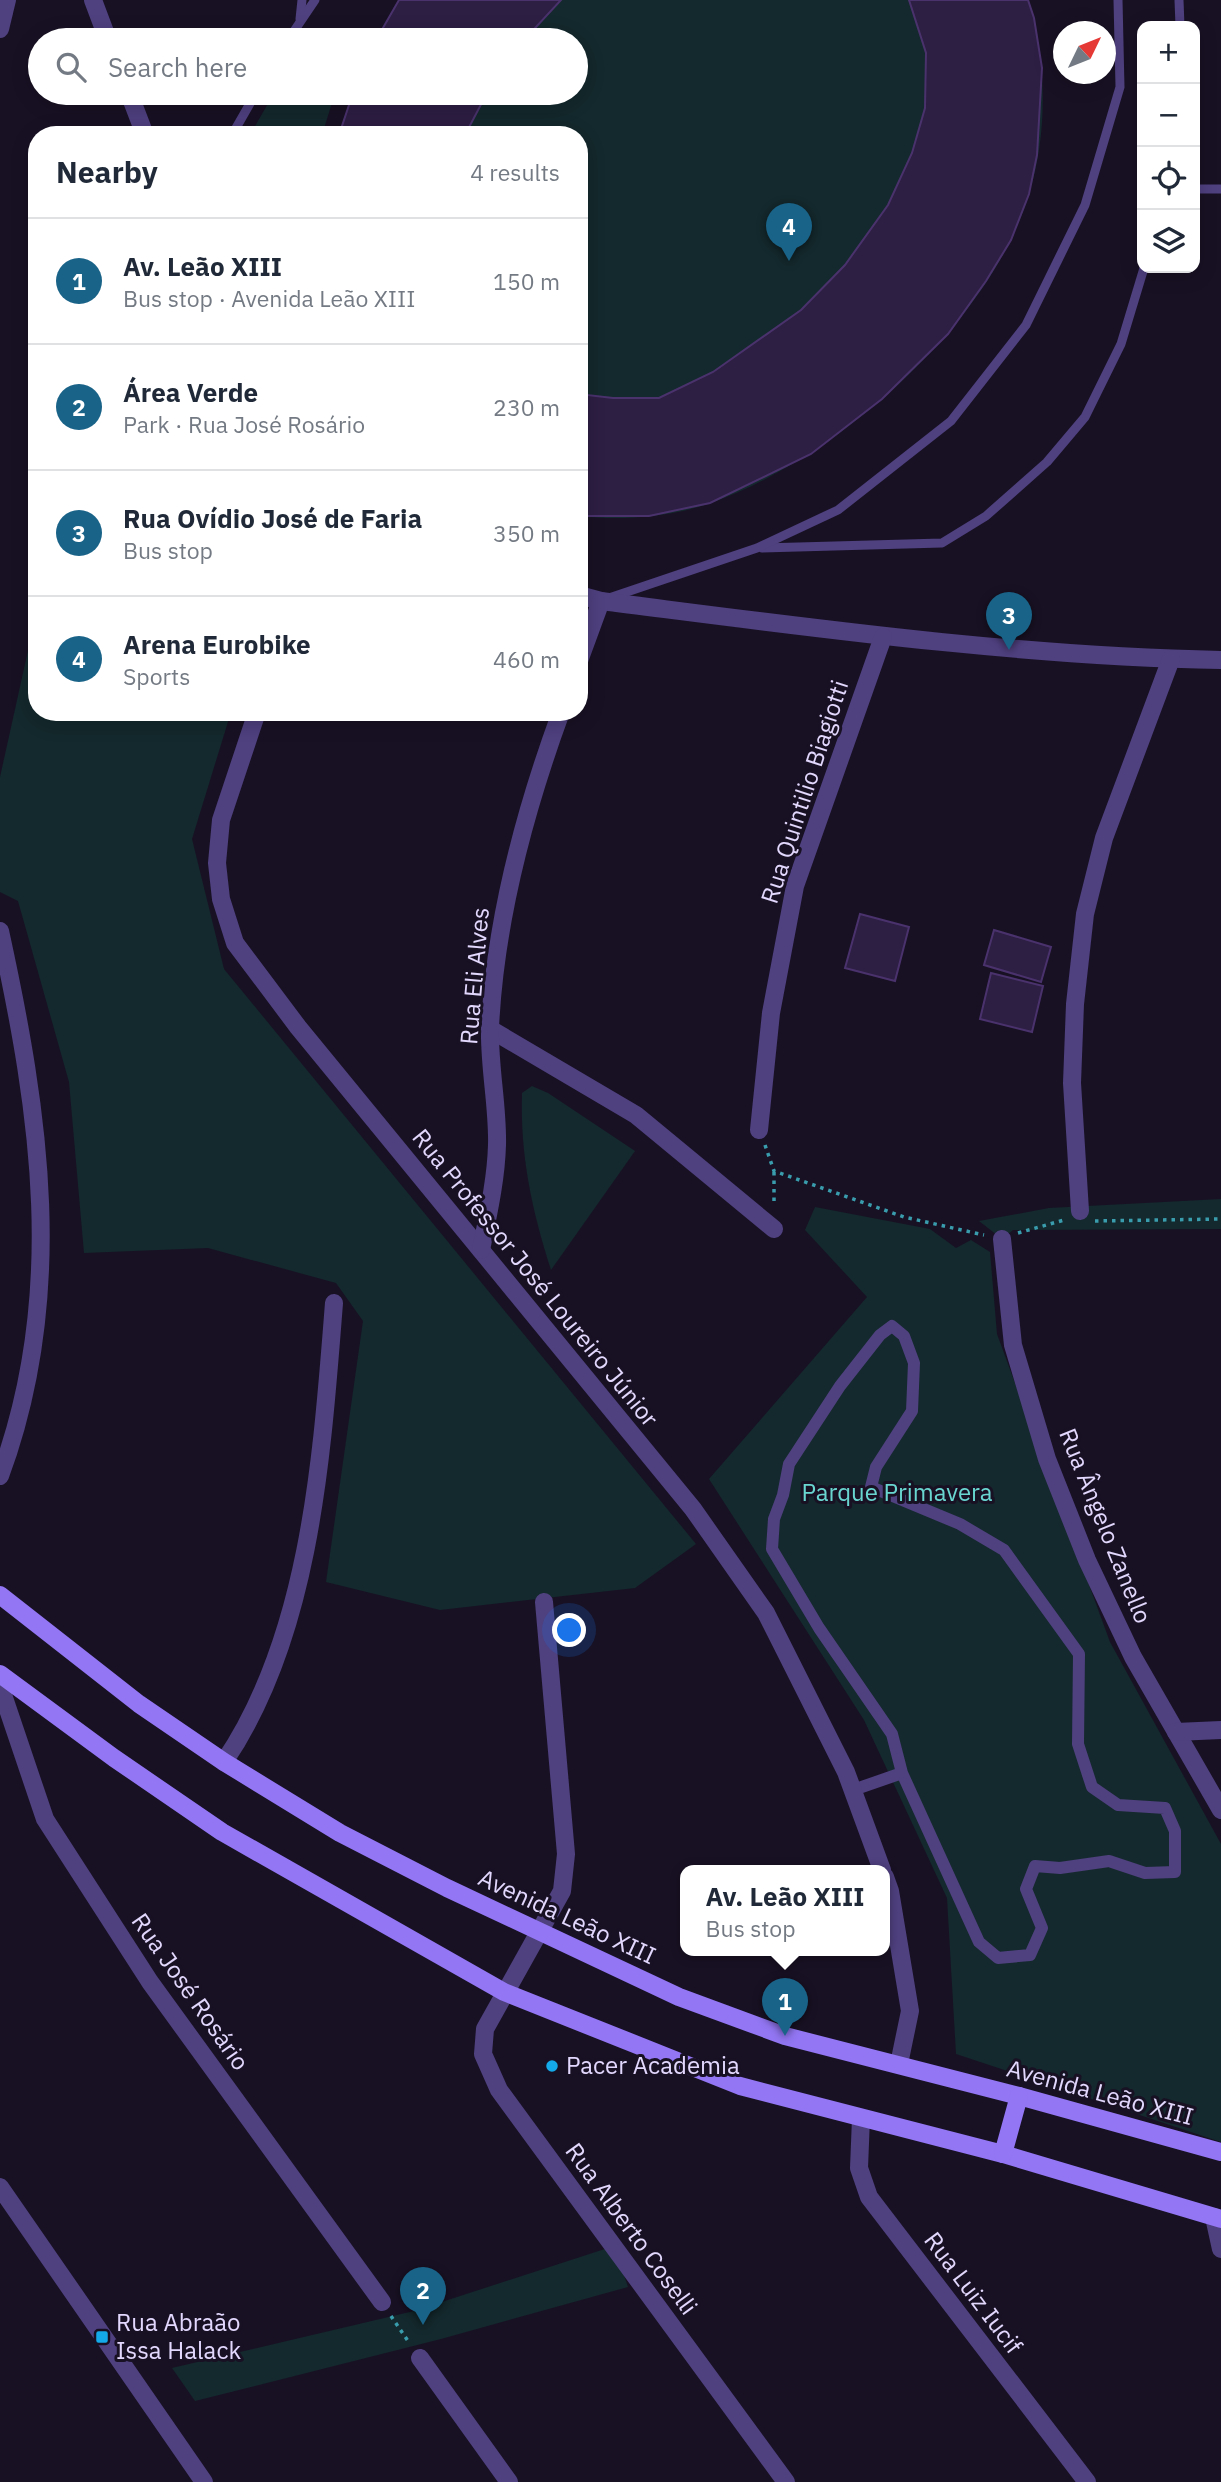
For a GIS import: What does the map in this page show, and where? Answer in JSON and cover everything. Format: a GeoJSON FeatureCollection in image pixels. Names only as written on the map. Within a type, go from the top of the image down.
{"type":"FeatureCollection","features":[{"type":"Feature","properties":{"kind":"main road","name":"Avenida Leão XIII"},"geometry":{"type":"LineString","coordinates":[[0,1595],[139,1704],[224,1762],[340,1833],[539,1932],[679,1997],[785,2036],[899,2064],[1221,2152]]}},
{"type":"Feature","properties":{"kind":"main road"},"geometry":{"type":"LineString","coordinates":[[0,1674],[114,1758],[222,1832],[504,1992],[740,2087],[1003,2154],[1217,2218]]}},
{"type":"Feature","properties":{"kind":"main road"},"geometry":{"type":"LineString","coordinates":[[1003,2154],[1019,2096]]}},
{"type":"Feature","properties":{"kind":"street"},"geometry":{"type":"LineString","coordinates":[[0,29],[7,0]]}},
{"type":"Feature","properties":{"kind":"street"},"geometry":{"type":"LineString","coordinates":[[93,0],[104,28]]}},
{"type":"Feature","properties":{"kind":"street"},"geometry":{"type":"LineString","coordinates":[[134,105],[142,126]]}},
{"type":"Feature","properties":{"kind":"street"},"geometry":{"type":"LineString","coordinates":[[588,597],[883,637],[1009,650],[1221,660]]}},
{"type":"Feature","properties":{"kind":"street"},"geometry":{"type":"LineString","coordinates":[[588,636],[601,601]]}},
{"type":"Feature","properties":{"kind":"street","name":"Rua Quintilio Biagiotti"},"geometry":{"type":"LineString","coordinates":[[759,1130],[771,1013],[795,886],[883,637]]}},
{"type":"Feature","properties":{"kind":"street"},"geometry":{"type":"LineString","coordinates":[[1080,1211],[1072,1083],[1075,1004],[1085,914],[1104,838],[1171,659]]}},
{"type":"Feature","properties":{"kind":"street","name":"Rua Professor José Loureiro Júnior"},"geometry":{"type":"LineString","coordinates":[[254,721],[221,820],[217,863],[221,899],[235,943],[298,1027],[692,1509],[766,1613],[853,1790],[880,1865]]}},
{"type":"Feature","properties":{"kind":"street","name":"Rua Eli Alves"},"geometry":{"type":"LineString","coordinates":[[481,1250],[495,1179],[497,1142],[490,1029],[506,896],[542,762],[558,721]]}},
{"type":"Feature","properties":{"kind":"street"},"geometry":{"type":"LineString","coordinates":[[0,931],[24,1038],[38,1136],[42,1263],[32,1358],[13,1440],[0,1476]]}},
{"type":"Feature","properties":{"kind":"street"},"geometry":{"type":"LineString","coordinates":[[490,1029],[636,1115],[774,1229]]}},
{"type":"Feature","properties":{"kind":"street","name":"Rua Ângelo Zanello"},"geometry":{"type":"LineString","coordinates":[[1002,1239],[1013,1345],[1047,1459],[1116,1621],[1221,1810]]}},
{"type":"Feature","properties":{"kind":"street"},"geometry":{"type":"LineString","coordinates":[[224,1762],[249,1725],[270,1678],[298,1578],[323,1439],[334,1303]]}},
{"type":"Feature","properties":{"kind":"street"},"geometry":{"type":"LineString","coordinates":[[892,1326],[904,1336],[914,1363],[912,1411],[876,1467],[871,1487],[960,1524],[1004,1550],[1079,1654],[1078,1744],[1092,1787],[1118,1805],[1165,1808],[1175,1831],[1175,1872],[1145,1873],[1109,1861],[1060,1868],[1035,1866],[1026,1889],[1042,1928],[1030,1955],[998,1958],[979,1942],[902,1773],[892,1734],[818,1628],[772,1549],[774,1519],[783,1495],[789,1464],[840,1386],[880,1335],[892,1326]]}},
{"type":"Feature","properties":{"kind":"street","name":"Rua Alberto Coselli"},"geometry":{"type":"LineString","coordinates":[[544,1602],[566,1854],[562,1891],[485,2029],[483,2054],[499,2090],[786,2482]]}},
{"type":"Feature","properties":{"kind":"street","name":"Rua José Rosário"},"geometry":{"type":"LineString","coordinates":[[0,1686],[45,1819],[150,1982],[382,2302]]}},
{"type":"Feature","properties":{"kind":"street"},"geometry":{"type":"LineString","coordinates":[[1176,1732],[1221,1730]]}},
{"type":"Feature","properties":{"kind":"street"},"geometry":{"type":"LineString","coordinates":[[853,1790],[902,1773]]}},
{"type":"Feature","properties":{"kind":"street"},"geometry":{"type":"LineString","coordinates":[[890,1891],[910,2011],[899,2064]]}},
{"type":"Feature","properties":{"kind":"street","name":"Rua Luiz Iucif"},"geometry":{"type":"LineString","coordinates":[[861,2118],[859,2168],[869,2197],[1087,2482]]}},
{"type":"Feature","properties":{"kind":"street"},"geometry":{"type":"LineString","coordinates":[[0,2187],[204,2482]]}},
{"type":"Feature","properties":{"kind":"street"},"geometry":{"type":"LineString","coordinates":[[1217,2218],[1221,2249]]}},
{"type":"Feature","properties":{"kind":"street"},"geometry":{"type":"LineString","coordinates":[[420,2358],[509,2482]]}},
{"type":"Feature","properties":{"kind":"lane"},"geometry":{"type":"LineString","coordinates":[[300,21],[302,0]]}},
{"type":"Feature","properties":{"kind":"lane"},"geometry":{"type":"LineString","coordinates":[[296,28],[316,0]]}},
{"type":"Feature","properties":{"kind":"lane"},"geometry":{"type":"LineString","coordinates":[[601,601],[757,548],[838,510],[951,421],[1026,325],[1085,205],[1120,87],[1118,0]]}},
{"type":"Feature","properties":{"kind":"lane"},"geometry":{"type":"LineString","coordinates":[[1179,0],[1180,21]]}},
{"type":"Feature","properties":{"kind":"lane"},"geometry":{"type":"LineString","coordinates":[[237,126],[249,105]]}},
{"type":"Feature","properties":{"kind":"lane"},"geometry":{"type":"LineString","coordinates":[[1200,189],[1221,189]]}},
{"type":"Feature","properties":{"kind":"lane"},"geometry":{"type":"LineString","coordinates":[[757,548],[942,543],[986,516],[1047,462],[1084,417],[1121,344],[1142,273]]}},
{"type":"Feature","properties":{"kind":"path"},"geometry":{"type":"LineString","coordinates":[[759,1130],[774,1171],[774,1229]]}},
{"type":"Feature","properties":{"kind":"path"},"geometry":{"type":"LineString","coordinates":[[774,1171],[904,1217],[1002,1239],[1058,1223],[1080,1211],[1097,1222],[1221,1219]]}},
{"type":"Feature","properties":{"kind":"path"},"geometry":{"type":"LineString","coordinates":[[382,2302],[420,2358]]}},
{"type":"Feature","properties":{"kind":"green space"},"geometry":{"type":"Polygon","coordinates":[[[399,0],[1028,0],[1042,72],[1040,147],[1029,194],[1009,243],[980,291],[944,337],[902,381],[856,420],[808,454],[759,482],[711,503],[646,517],[588,517],[588,126],[342,126],[349,105],[588,105],[588,28],[383,28],[399,0]]]}},
{"type":"Feature","properties":{"kind":"green space"},"geometry":{"type":"Polygon","coordinates":[[[267,105],[331,105],[325,126],[255,126],[267,105]]]}},
{"type":"Feature","properties":{"kind":"green space"},"geometry":{"type":"Polygon","coordinates":[[[28,651],[28,721],[228,721],[192,839],[224,969],[696,1544],[635,1588],[440,1610],[326,1582],[363,1321],[336,1283],[208,1248],[84,1253],[69,1082],[18,901],[0,892],[0,777],[28,651]]]}},
{"type":"Feature","properties":{"kind":"green space"},"geometry":{"type":"Polygon","coordinates":[[[532,1086],[548,1093],[635,1151],[551,1270],[538,1226],[525,1161],[522,1093],[532,1086]]]}},
{"type":"Feature","properties":{"kind":"green space"},"geometry":{"type":"Polygon","coordinates":[[[1221,1199],[1221,1229],[1013,1230],[1002,1239],[979,1221],[1049,1208],[1221,1199]]]}},
{"type":"Feature","properties":{"kind":"green space","name":"Parque Primavera"},"geometry":{"type":"Polygon","coordinates":[[[815,1207],[930,1229],[956,1248],[971,1240],[990,1252],[997,1334],[1110,1642],[1221,1844],[1221,2142],[956,2054],[947,1898],[864,1720],[709,1479],[867,1297],[805,1230],[815,1207]]]}},
{"type":"Feature","properties":{"kind":"green space"},"geometry":{"type":"Polygon","coordinates":[[[614,2246],[628,2287],[441,2339],[195,2401],[172,2368],[414,2311],[614,2246]]]}},
{"type":"Feature","properties":{"kind":"building"},"geometry":{"type":"Polygon","coordinates":[[[399,0],[561,0],[535,28],[383,28],[399,0]]]}},
{"type":"Feature","properties":{"kind":"building"},"geometry":{"type":"Polygon","coordinates":[[[909,0],[1028,0],[1034,18],[1042,68],[1037,155],[1029,194],[1011,240],[948,334],[882,399],[811,454],[710,503],[649,516],[588,516],[588,395],[659,398],[713,372],[801,310],[845,265],[888,205],[912,153],[925,108],[926,53],[909,0]]]}},
{"type":"Feature","properties":{"kind":"building"},"geometry":{"type":"Polygon","coordinates":[[[349,105],[481,105],[470,126],[342,126],[349,105]]]}},
{"type":"Feature","properties":{"kind":"building"},"geometry":{"type":"Polygon","coordinates":[[[860,914],[909,927],[895,981],[845,968],[860,914]]]}},
{"type":"Feature","properties":{"kind":"building"},"geometry":{"type":"Polygon","coordinates":[[[994,930],[1051,947],[1041,982],[984,965],[994,930]]]}},
{"type":"Feature","properties":{"kind":"building"},"geometry":{"type":"Polygon","coordinates":[[[991,973],[1043,986],[1032,1032],[980,1019],[991,973]]]}},
{"type":"Feature","properties":{"kind":"place","name":"Arena Eurobike"},"geometry":{"type":"Point","coordinates":[789,261]}},
{"type":"Feature","properties":{"kind":"place","name":"Rua Ovídio José de Faria"},"geometry":{"type":"Point","coordinates":[1009,650]}},
{"type":"Feature","properties":{"kind":"place","name":"Av. Leão XIII"},"geometry":{"type":"Point","coordinates":[785,2036]}},
{"type":"Feature","properties":{"kind":"place","name":"Pacer Academia"},"geometry":{"type":"Point","coordinates":[552,2066]}},
{"type":"Feature","properties":{"kind":"place","name":"Área Verde"},"geometry":{"type":"Point","coordinates":[423,2325]}},
{"type":"Feature","properties":{"kind":"place","name":"Rua Abraão Issa Halack"},"geometry":{"type":"Point","coordinates":[102,2337]}}]}
